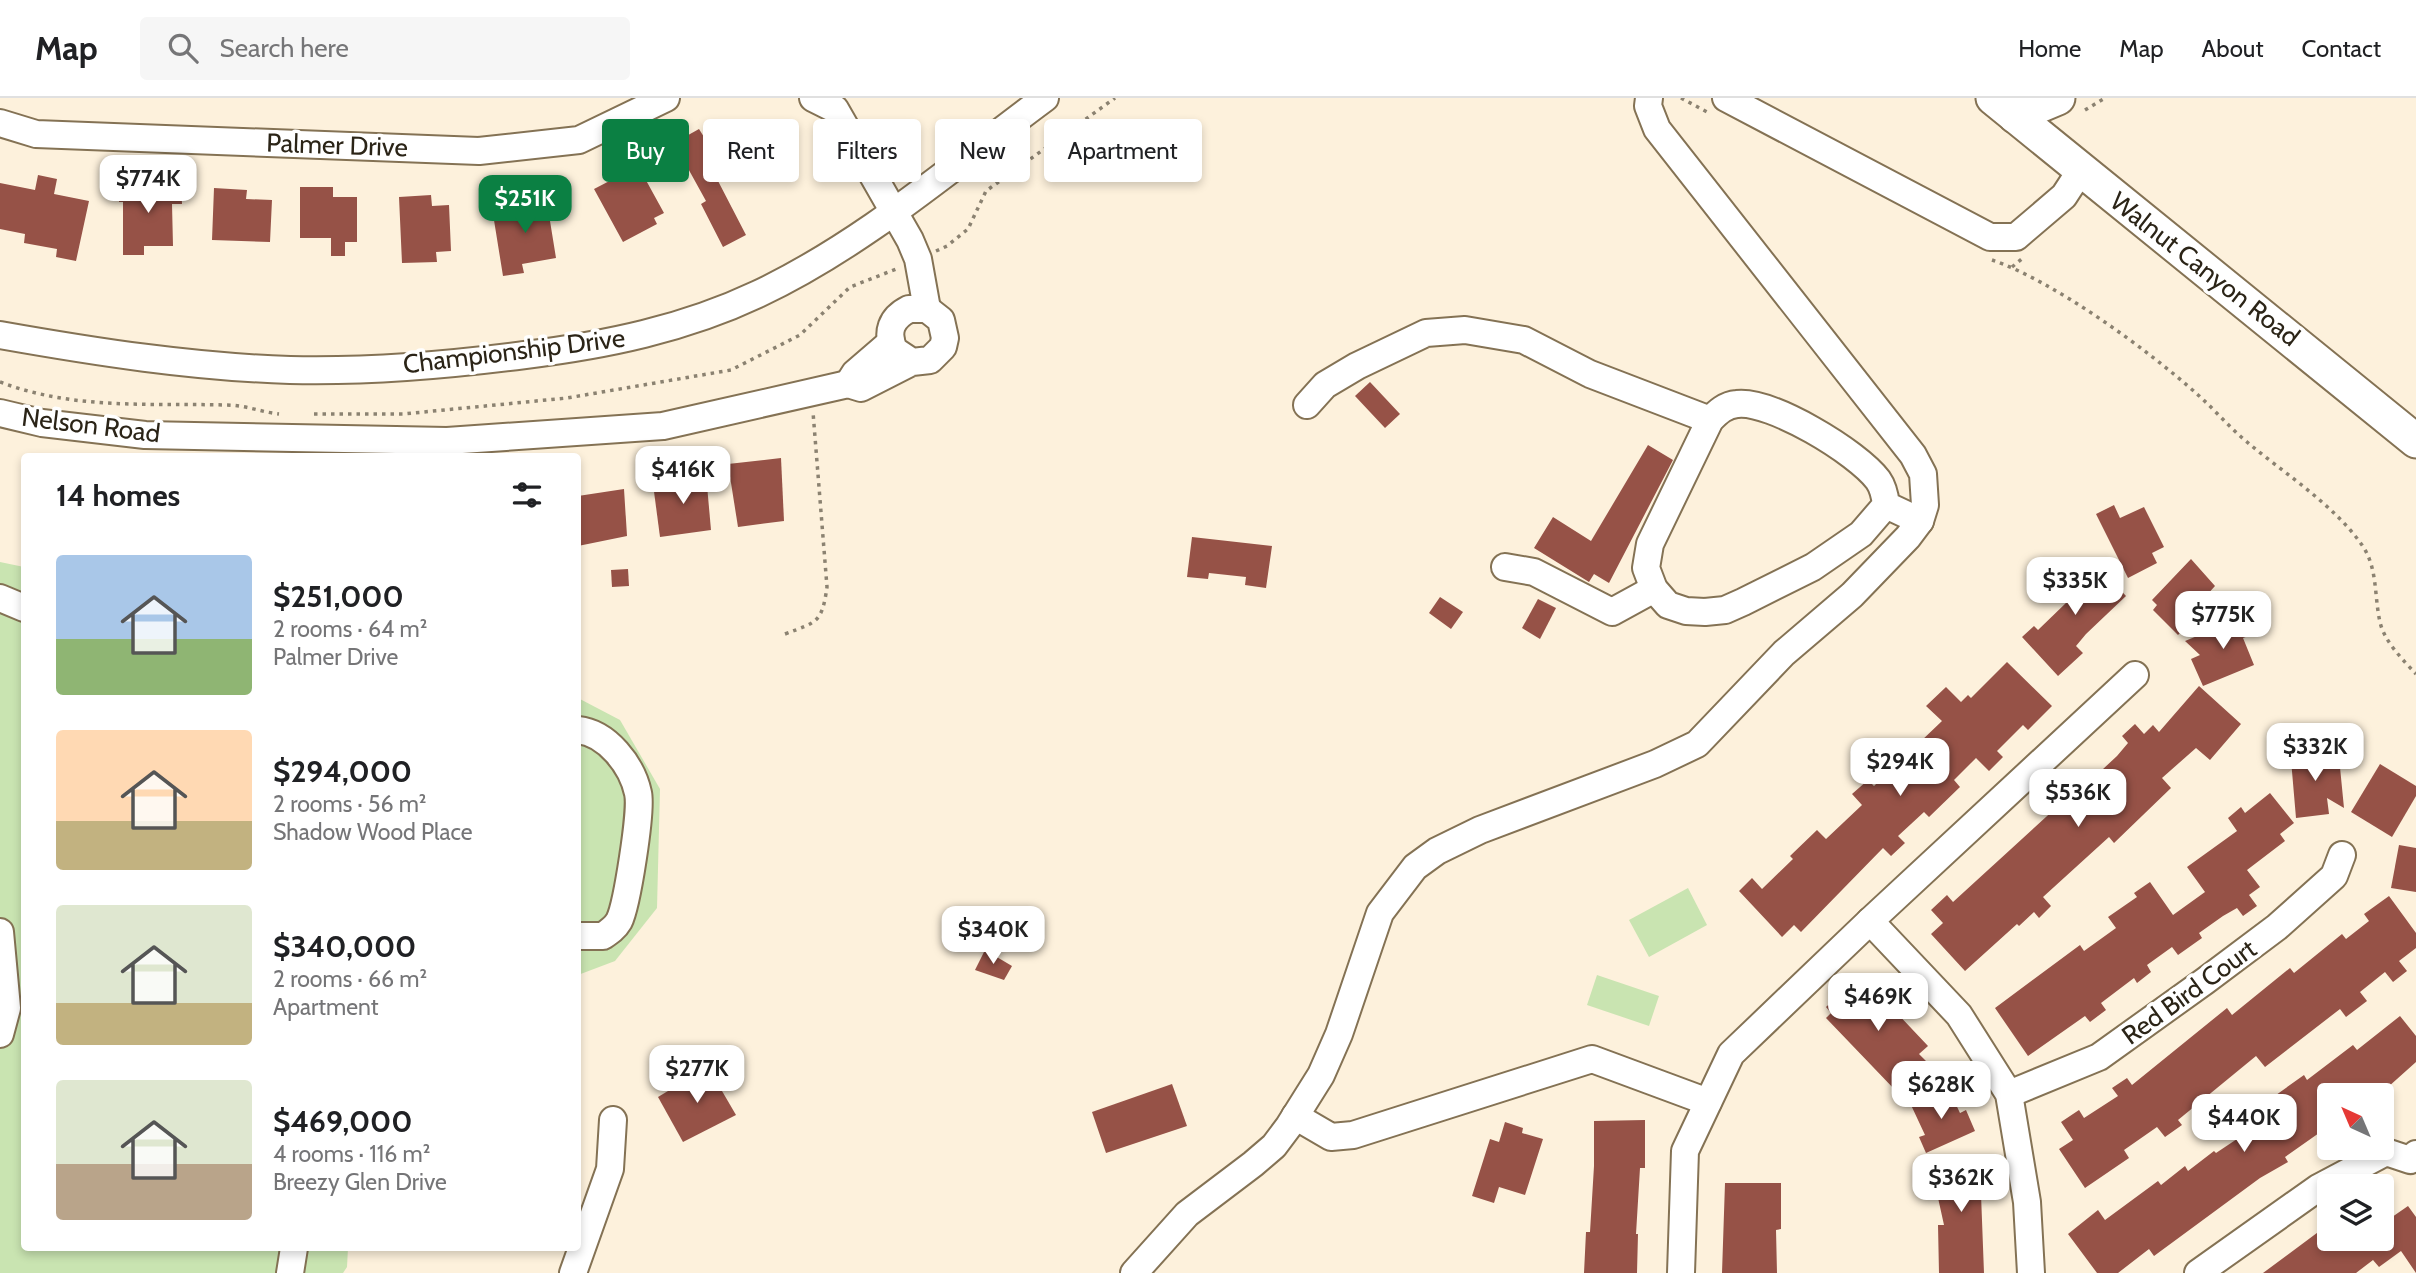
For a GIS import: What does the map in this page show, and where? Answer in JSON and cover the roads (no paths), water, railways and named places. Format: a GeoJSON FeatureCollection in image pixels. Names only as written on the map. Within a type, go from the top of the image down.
{"type":"FeatureCollection","features":[{"type":"Feature","properties":{"kind":"main road"},"geometry":{"type":"LineString","coordinates":[[2011,104],[2071,104]]}},
{"type":"Feature","properties":{"kind":"main road","name":"Walnut Canyon Road"},"geometry":{"type":"LineString","coordinates":[[2011,104],[2081,170],[2416,441]]}},
{"type":"Feature","properties":{"kind":"street","name":"Palmer Drive"},"geometry":{"type":"LineString","coordinates":[[0,123],[36,134],[479,151],[579,140],[666,98]]}},
{"type":"Feature","properties":{"kind":"street","name":"Nelson Road"},"geometry":{"type":"LineString","coordinates":[[0,413],[42,423],[145,435],[447,441],[663,426],[848,384],[861,388],[912,362],[930,360],[943,347],[945,338],[941,320],[927,309],[918,259],[894,210],[835,109],[813,98]]}},
{"type":"Feature","properties":{"kind":"street","name":"Championship Drive"},"geometry":{"type":"LineString","coordinates":[[0,335],[110,355],[290,370],[447,366],[602,345],[709,316],[760,293],[817,262],[894,210],[1045,98]]}},
{"type":"Feature","properties":{"kind":"street"},"geometry":{"type":"LineString","coordinates":[[1134,1273],[1187,1214],[1274,1146],[1295,1116],[1321,1075],[1339,1034],[1380,913],[1415,867],[1437,851],[1480,830],[1655,764],[1697,744],[1784,653],[1871,576],[1920,521],[1925,505],[1925,485],[1913,455],[1657,129],[1648,106],[1648,98]]}},
{"type":"Feature","properties":{"kind":"street"},"geometry":{"type":"LineString","coordinates":[[1721,107],[1990,237],[2016,237],[2064,196],[2081,170]]}},
{"type":"Feature","properties":{"kind":"street"},"geometry":{"type":"LineString","coordinates":[[912,362],[899,356],[891,342],[891,326],[901,312],[918,307],[927,309]]}},
{"type":"Feature","properties":{"kind":"street"},"geometry":{"type":"LineString","coordinates":[[1307,405],[1325,385],[1357,366],[1426,333],[1465,330],[1524,340],[1590,374],[1710,420]]}},
{"type":"Feature","properties":{"kind":"street"},"geometry":{"type":"LineString","coordinates":[[848,384],[855,373],[891,342]]}},
{"type":"Feature","properties":{"kind":"street"},"geometry":{"type":"LineString","coordinates":[[1886,505],[1875,521],[1861,534],[1813,567],[1725,610],[1686,611],[1668,604],[1654,589],[1646,568],[1650,544],[1710,420],[1722,408],[1750,403],[1825,437],[1863,465],[1878,480],[1886,505],[1920,521]]}},
{"type":"Feature","properties":{"kind":"street"},"geometry":{"type":"LineString","coordinates":[[1505,567],[1534,572],[1612,612],[1654,589]]}},
{"type":"Feature","properties":{"kind":"street"},"geometry":{"type":"LineString","coordinates":[[0,598],[21,607]]}},
{"type":"Feature","properties":{"kind":"street"},"geometry":{"type":"LineString","coordinates":[[1681,1273],[1685,1151],[1731,1054],[2135,675]]}},
{"type":"Feature","properties":{"kind":"street"},"geometry":{"type":"LineString","coordinates":[[581,731],[604,740],[621,757],[634,779],[639,805],[627,893],[619,920],[603,936],[581,936]]}},
{"type":"Feature","properties":{"kind":"street","name":"Red Bird Court"},"geometry":{"type":"LineString","coordinates":[[2009,1094],[2099,1057],[2120,1042],[2277,927],[2334,876],[2342,855]]}},
{"type":"Feature","properties":{"kind":"street"},"geometry":{"type":"LineString","coordinates":[[1870,921],[1959,1015],[2009,1094],[2027,1202],[2031,1273]]}},
{"type":"Feature","properties":{"kind":"street"},"geometry":{"type":"LineString","coordinates":[[0,932],[7,1008],[0,1034]]}},
{"type":"Feature","properties":{"kind":"street"},"geometry":{"type":"LineString","coordinates":[[1295,1116],[1331,1137],[1353,1135],[1591,1059],[1708,1102]]}},
{"type":"Feature","properties":{"kind":"street"},"geometry":{"type":"LineString","coordinates":[[581,1251],[610,1169],[613,1121]]}},
{"type":"Feature","properties":{"kind":"street"},"geometry":{"type":"LineString","coordinates":[[2198,1273],[2318,1188],[2386,1152],[2413,1157]]}},
{"type":"Feature","properties":{"kind":"street"},"geometry":{"type":"LineString","coordinates":[[290,1273],[294,1251]]}},
{"type":"Feature","properties":{"kind":"street"},"geometry":{"type":"LineString","coordinates":[[573,1273],[581,1251]]}}]}
